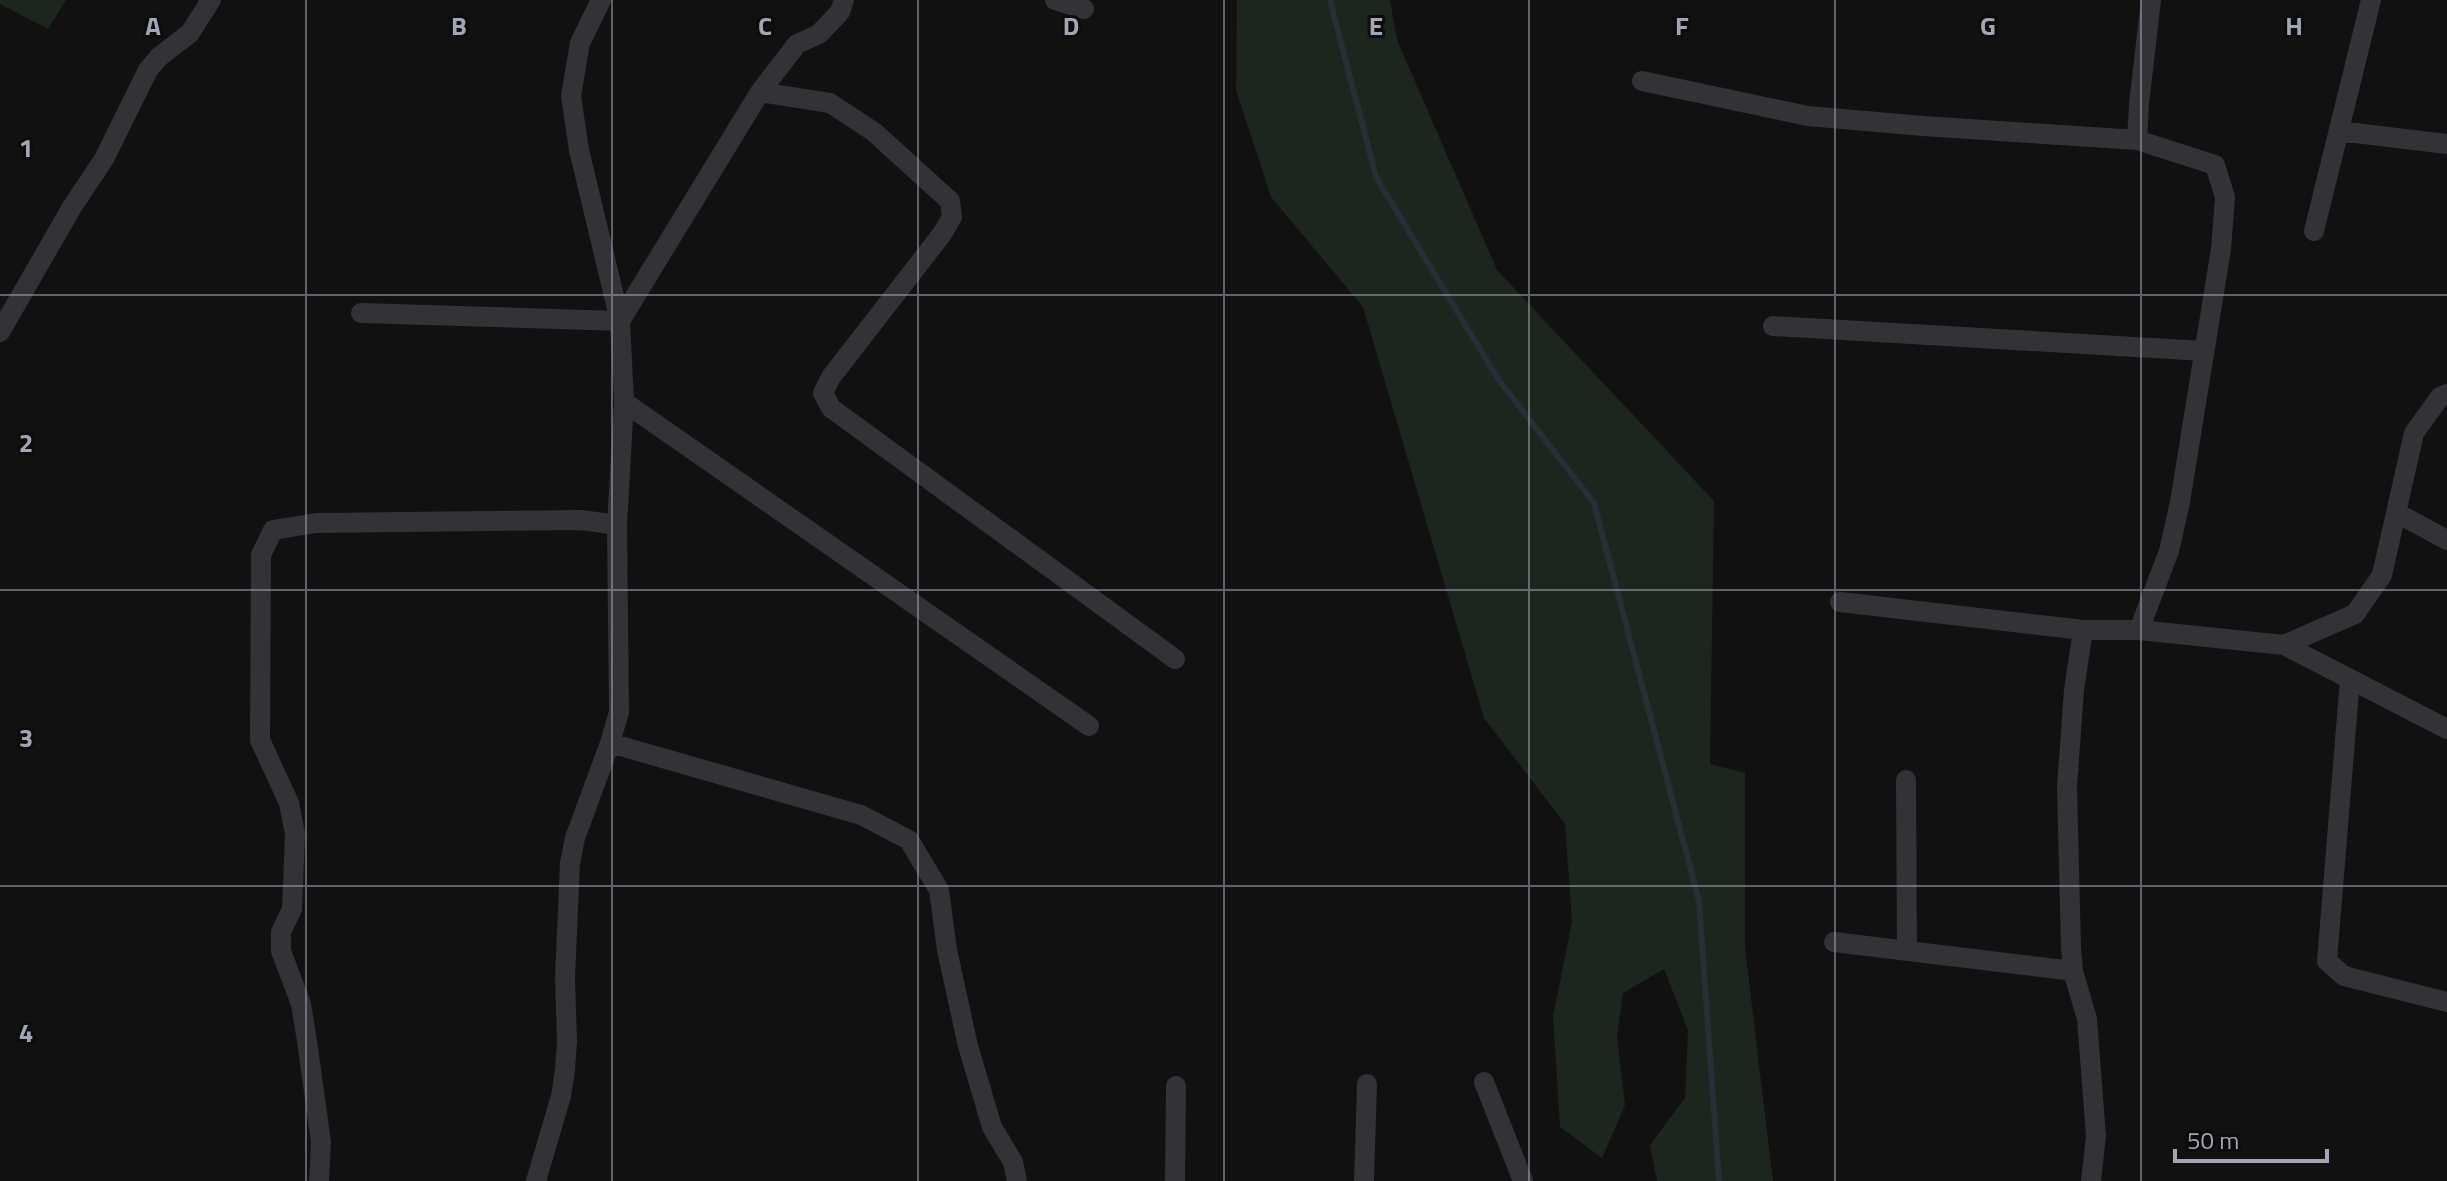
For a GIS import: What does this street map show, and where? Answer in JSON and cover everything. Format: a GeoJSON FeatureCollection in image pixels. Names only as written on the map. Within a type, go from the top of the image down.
{"type":"FeatureCollection","features":[{"type":"Feature","properties":{"kind":"street"},"geometry":{"type":"LineString","coordinates":[[0,332],[117,135],[148,70],[159,57],[190,33],[211,0]]}},
{"type":"Feature","properties":{"kind":"street"},"geometry":{"type":"LineString","coordinates":[[536,1181],[561,1096],[565,1070],[570,863],[575,838],[619,712],[617,525],[624,402],[620,321],[579,150],[571,96],[580,43],[601,0]]}},
{"type":"Feature","properties":{"kind":"street"},"geometry":{"type":"LineString","coordinates":[[620,321],[760,92],[797,44],[819,34],[830,23],[840,12],[844,0]]}},
{"type":"Feature","properties":{"kind":"street"},"geometry":{"type":"LineString","coordinates":[[1055,0],[1084,9]]}},
{"type":"Feature","properties":{"kind":"street"},"geometry":{"type":"LineString","coordinates":[[2137,140],[2151,0]]}},
{"type":"Feature","properties":{"kind":"street"},"geometry":{"type":"LineString","coordinates":[[2314,231],[2371,0]]}},
{"type":"Feature","properties":{"kind":"street"},"geometry":{"type":"LineString","coordinates":[[1642,81],[1808,116],[2137,140],[2215,165],[2225,197],[2221,249],[2180,502],[2169,551],[2139,630]]}},
{"type":"Feature","properties":{"kind":"street"},"geometry":{"type":"LineString","coordinates":[[760,92],[830,103],[874,132],[950,201],[952,217],[942,234],[831,377],[823,393],[831,408],[1175,659]]}},
{"type":"Feature","properties":{"kind":"street"},"geometry":{"type":"LineString","coordinates":[[2339,131],[2447,144]]}},
{"type":"Feature","properties":{"kind":"street"},"geometry":{"type":"LineString","coordinates":[[361,313],[620,321]]}},
{"type":"Feature","properties":{"kind":"street"},"geometry":{"type":"LineString","coordinates":[[1773,326],[2204,351]]}},
{"type":"Feature","properties":{"kind":"street"},"geometry":{"type":"LineString","coordinates":[[2284,645],[2355,614],[2382,575],[2414,433],[2440,397],[2447,394]]}},
{"type":"Feature","properties":{"kind":"street"},"geometry":{"type":"LineString","coordinates":[[624,402],[1089,726]]}},
{"type":"Feature","properties":{"kind":"street"},"geometry":{"type":"LineString","coordinates":[[2397,513],[2447,540]]}},
{"type":"Feature","properties":{"kind":"street"},"geometry":{"type":"LineString","coordinates":[[319,1181],[321,1142],[305,1028],[301,1004],[281,951],[281,932],[292,909],[295,834],[289,803],[260,740],[261,555],[273,530],[316,523],[581,520],[617,525]]}},
{"type":"Feature","properties":{"kind":"street"},"geometry":{"type":"LineString","coordinates":[[1840,602],[2083,630],[2139,630],[2284,645],[2447,729]]}},
{"type":"Feature","properties":{"kind":"street"},"geometry":{"type":"LineString","coordinates":[[2083,630],[2074,690],[2067,787],[2073,971],[2087,1019],[2096,1136],[2091,1181]]}},
{"type":"Feature","properties":{"kind":"street"},"geometry":{"type":"LineString","coordinates":[[2350,679],[2327,961],[2344,976],[2447,1002]]}},
{"type":"Feature","properties":{"kind":"street"},"geometry":{"type":"LineString","coordinates":[[610,743],[861,815],[909,840],[939,890],[947,950],[968,1046],[992,1127],[1013,1162],[1017,1181]]}},
{"type":"Feature","properties":{"kind":"street"},"geometry":{"type":"LineString","coordinates":[[1906,780],[1907,951]]}},
{"type":"Feature","properties":{"kind":"street"},"geometry":{"type":"LineString","coordinates":[[1834,942],[2073,971]]}},
{"type":"Feature","properties":{"kind":"street"},"geometry":{"type":"LineString","coordinates":[[1484,1082],[1523,1181]]}},
{"type":"Feature","properties":{"kind":"street"},"geometry":{"type":"LineString","coordinates":[[1364,1181],[1367,1084]]}},
{"type":"Feature","properties":{"kind":"street"},"geometry":{"type":"LineString","coordinates":[[1175,1181],[1176,1086]]}},
{"type":"Feature","properties":{"kind":"shaded area"},"geometry":{"type":"Polygon","coordinates":[[[0,0],[66,0],[48,29],[0,4],[0,0]]]}},
{"type":"Feature","properties":{"kind":"shaded area"},"geometry":{"type":"Polygon","coordinates":[[[1237,0],[1390,0],[1397,40],[1497,270],[1714,501],[1710,764],[1745,773],[1745,948],[1773,1181],[1657,1181],[1650,1145],[1685,1098],[1688,1030],[1664,969],[1623,993],[1617,1037],[1625,1105],[1602,1158],[1560,1127],[1553,1016],[1572,922],[1565,824],[1484,718],[1363,307],[1271,197],[1236,90],[1237,0]]]}},
{"type":"Feature","properties":{"kind":"waterway"},"geometry":{"type":"LineString","coordinates":[[1330,0],[1376,177],[1498,379],[1594,503],[1699,901],[1719,1181]]}}]}
